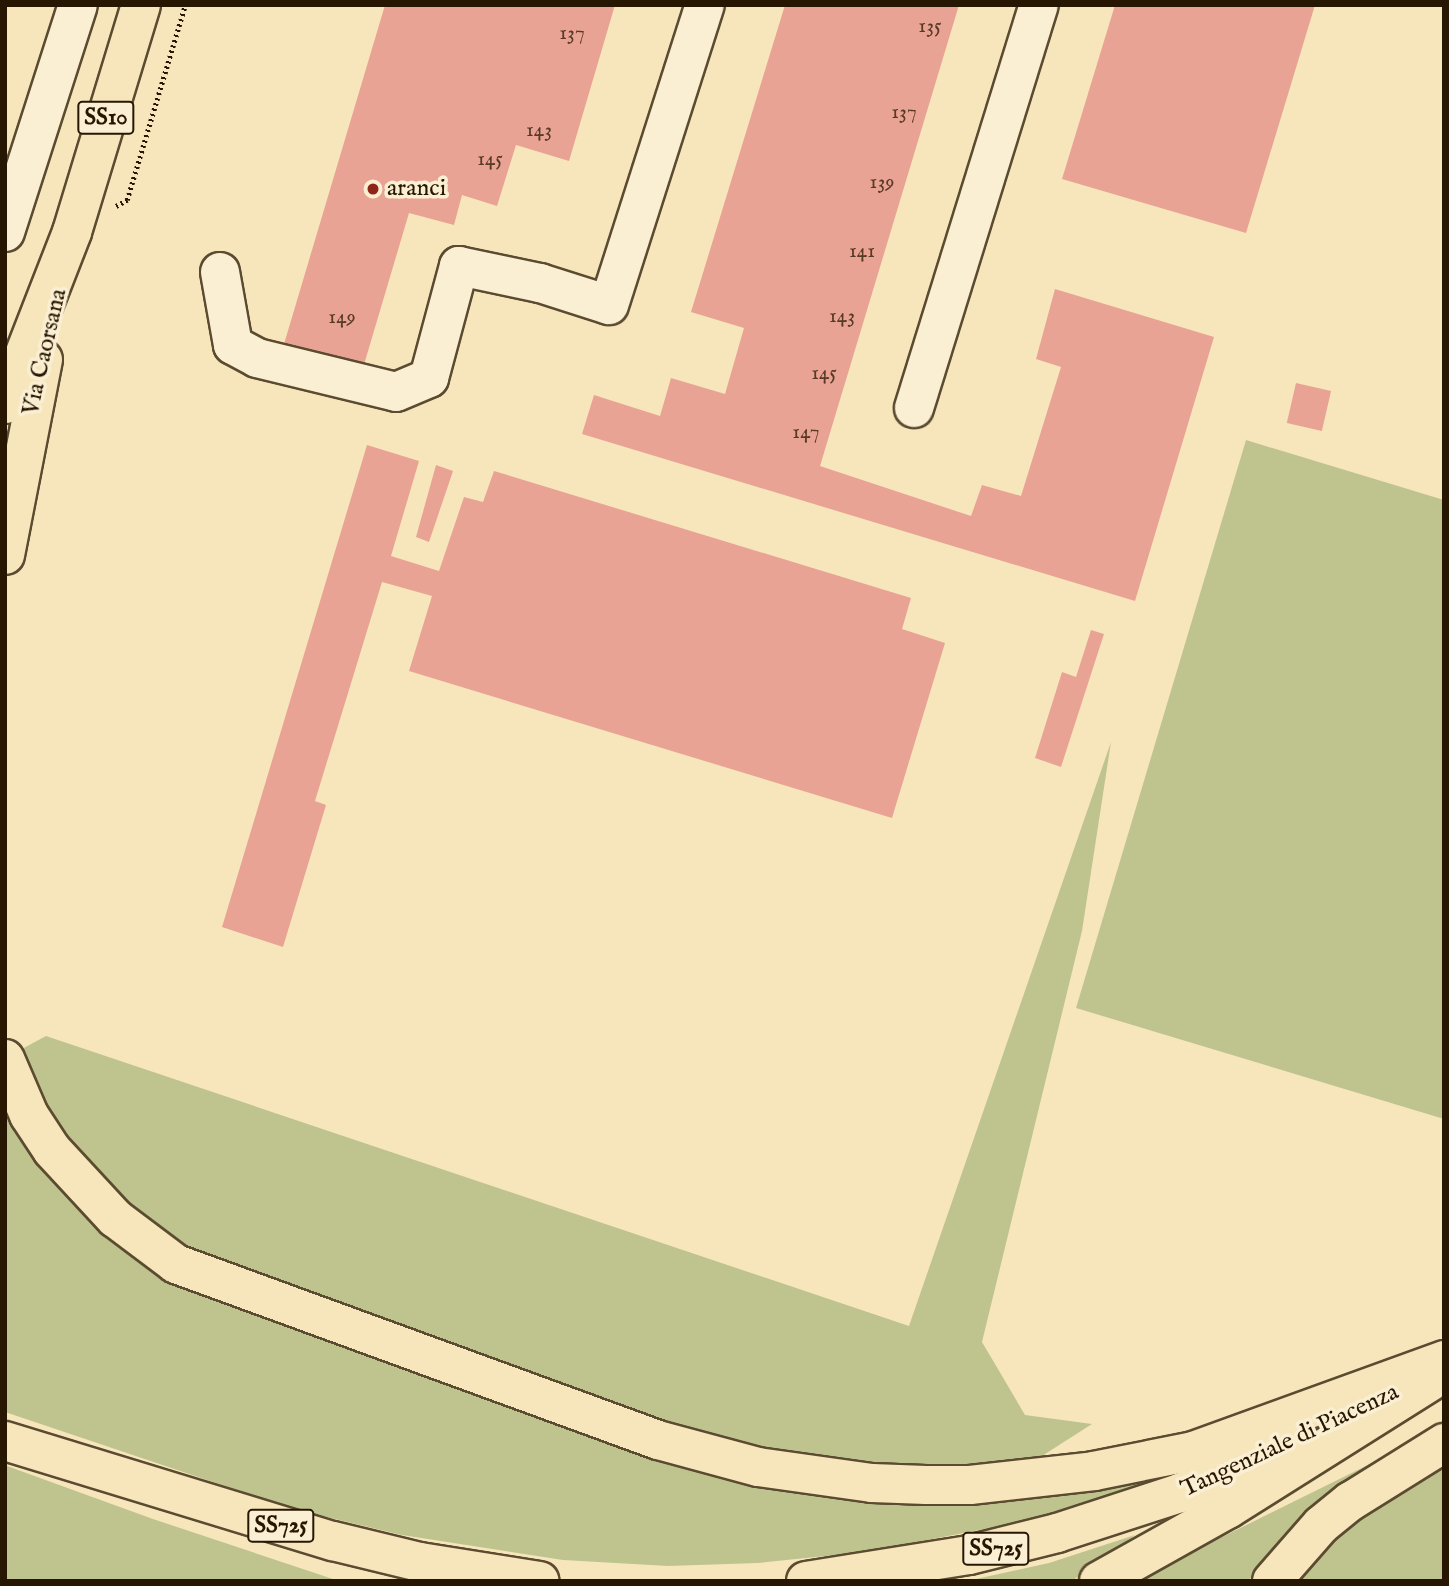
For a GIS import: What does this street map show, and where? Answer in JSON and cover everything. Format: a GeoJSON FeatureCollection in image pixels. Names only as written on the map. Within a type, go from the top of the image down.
{"type":"FeatureCollection","features":[{"type":"Feature","properties":{"kind":"main road","name":"Via Caorsana"},"geometry":{"type":"LineString","coordinates":[[5,555],[16,482],[72,232],[141,5]]}},
{"type":"Feature","properties":{"kind":"main road","name":"Via Caorsana"},"geometry":{"type":"LineString","coordinates":[[5,404],[72,232]]}},
{"type":"Feature","properties":{"kind":"main road"},"geometry":{"type":"LineString","coordinates":[[5,1059],[29,1115],[51,1150],[114,1218],[176,1264],[657,1440],[758,1467],[872,1483],[937,1485],[1094,1471],[1192,1451],[1444,1360]]}},
{"type":"Feature","properties":{"kind":"main road","name":"Tangenziale di Piacenza"},"geometry":{"type":"LineString","coordinates":[[806,1581],[969,1555],[1057,1533],[1180,1493],[1249,1465],[1444,1367]]}},
{"type":"Feature","properties":{"kind":"main road"},"geometry":{"type":"LineString","coordinates":[[1099,1581],[1228,1508],[1444,1373]]}},
{"type":"Feature","properties":{"kind":"main road"},"geometry":{"type":"LineString","coordinates":[[1272,1581],[1321,1525],[1351,1501],[1444,1443]]}},
{"type":"Feature","properties":{"kind":"main road"},"geometry":{"type":"LineString","coordinates":[[16,1444],[385,1581]]}},
{"type":"Feature","properties":{"kind":"main road","name":"SS725"},"geometry":{"type":"LineString","coordinates":[[16,1444],[333,1541],[420,1562],[540,1581]]}},
{"type":"Feature","properties":{"kind":"street"},"geometry":{"type":"LineString","coordinates":[[5,232],[78,5]]}},
{"type":"Feature","properties":{"kind":"street"},"geometry":{"type":"LineString","coordinates":[[220,271],[233,345],[257,358],[396,392],[429,378],[459,266],[540,283],[609,305],[705,5]]}},
{"type":"Feature","properties":{"kind":"street"},"geometry":{"type":"LineString","coordinates":[[914,408],[1039,5]]}},
{"type":"Feature","properties":{"kind":"path"},"geometry":{"type":"LineString","coordinates":[[72,232],[127,200],[185,5]]}},
{"type":"Feature","properties":{"kind":"green space"},"geometry":{"type":"Polygon","coordinates":[[[1246,440],[1444,500],[1444,1119],[1076,1008],[1246,440]]]}},
{"type":"Feature","properties":{"kind":"green space"},"geometry":{"type":"Polygon","coordinates":[[[1111,742],[1082,931],[982,1342],[1025,1415],[1092,1424],[1028,1465],[923,1471],[739,1449],[184,1251],[126,1212],[55,1127],[20,1050],[46,1036],[909,1326],[1111,742]]]}},
{"type":"Feature","properties":{"kind":"green space"},"geometry":{"type":"Polygon","coordinates":[[[5,1101],[90,1215],[663,1454],[1137,1477],[1141,1486],[1026,1521],[865,1552],[758,1563],[668,1566],[563,1560],[402,1535],[293,1509],[5,1412],[5,1101]]]}},
{"type":"Feature","properties":{"kind":"green space"},"geometry":{"type":"Polygon","coordinates":[[[1386,1456],[1314,1506],[1248,1581],[1133,1581],[1386,1456]]]}},
{"type":"Feature","properties":{"kind":"green space"},"geometry":{"type":"Polygon","coordinates":[[[1444,1459],[1444,1581],[1289,1581],[1356,1514],[1444,1459]]]}},
{"type":"Feature","properties":{"kind":"green space"},"geometry":{"type":"Polygon","coordinates":[[[7,1466],[153,1519],[339,1581],[5,1581],[7,1466]]]}},
{"type":"Feature","properties":{"kind":"green space"},"geometry":{"type":"Polygon","coordinates":[[[1135,1535],[1072,1581],[967,1581],[1049,1563],[1135,1535]]]}},
{"type":"Feature","properties":{"kind":"building","name":"aranci"},"geometry":{"type":"Polygon","coordinates":[[[385,5],[615,5],[569,161],[516,145],[497,206],[462,195],[454,225],[409,213],[363,368],[284,344],[385,5]]]}},
{"type":"Feature","properties":{"kind":"building"},"geometry":{"type":"Polygon","coordinates":[[[785,5],[959,5],[820,466],[971,516],[982,485],[1021,496],[1061,367],[1036,359],[1055,289],[1214,337],[1135,601],[582,434],[594,395],[660,416],[671,378],[725,394],[744,328],[691,312],[785,5]]]}},
{"type":"Feature","properties":{"kind":"building"},"geometry":{"type":"Polygon","coordinates":[[[1115,5],[1315,5],[1246,233],[1062,179],[1115,5]]]}},
{"type":"Feature","properties":{"kind":"building"},"geometry":{"type":"Polygon","coordinates":[[[1296,383],[1331,391],[1322,431],[1287,423],[1296,383]]]}},
{"type":"Feature","properties":{"kind":"building"},"geometry":{"type":"Polygon","coordinates":[[[367,445],[419,461],[391,556],[439,571],[464,497],[483,502],[494,471],[911,598],[902,629],[945,643],[892,818],[409,671],[432,596],[382,582],[315,801],[326,805],[283,947],[222,927],[367,445]]]}},
{"type":"Feature","properties":{"kind":"building"},"geometry":{"type":"Polygon","coordinates":[[[436,465],[453,471],[429,542],[416,537],[436,465]]]}},
{"type":"Feature","properties":{"kind":"building"},"geometry":{"type":"Polygon","coordinates":[[[1091,630],[1104,634],[1061,767],[1035,758],[1062,672],[1076,677],[1091,630]]]}},
{"type":"Feature","properties":{"kind":"place","name":"aranci"},"geometry":{"type":"Point","coordinates":[373,189]}}]}
